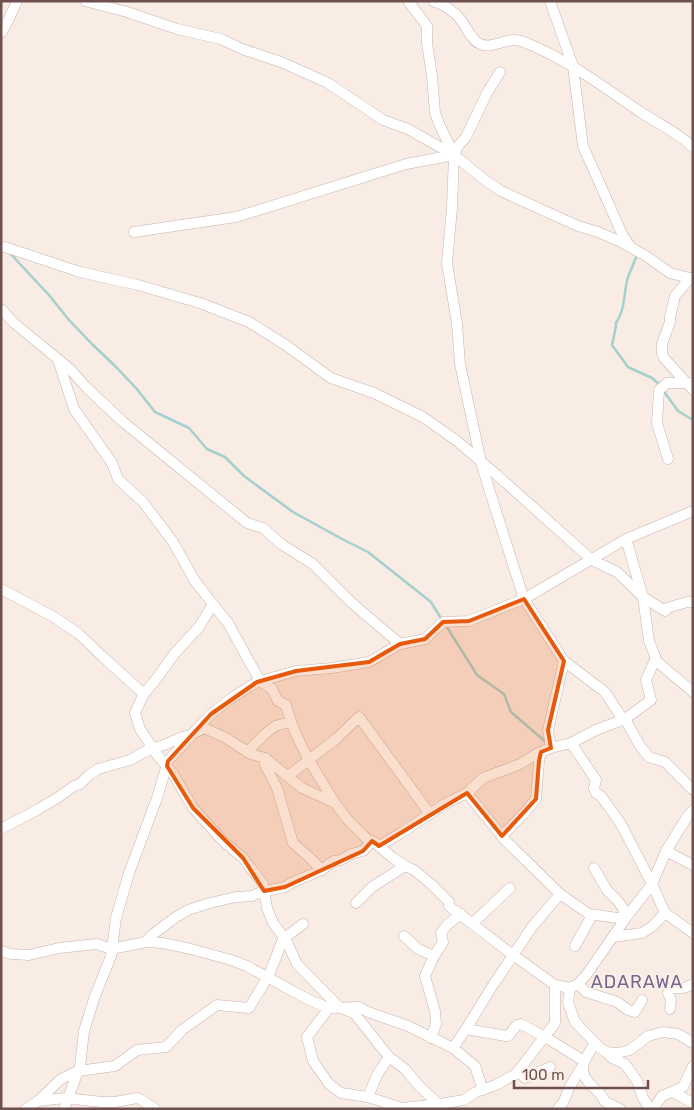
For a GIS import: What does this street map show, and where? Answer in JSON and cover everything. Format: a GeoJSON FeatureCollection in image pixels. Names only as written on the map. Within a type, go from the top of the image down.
{"type":"FeatureCollection","features":[{"type":"Feature","properties":{"kind":"street"},"geometry":{"type":"LineString","coordinates":[[1,33],[17,1]]}},
{"type":"Feature","properties":{"kind":"street"},"geometry":{"type":"LineString","coordinates":[[85,1],[127,12],[178,29],[218,38],[242,49],[281,62],[328,83],[383,120],[408,129],[454,155],[501,191],[632,248],[670,273],[692,279],[675,296],[670,322],[662,344],[664,358],[690,385]]}},
{"type":"Feature","properties":{"kind":"street"},"geometry":{"type":"LineString","coordinates":[[408,1],[427,26],[427,43],[435,113],[454,155]]}},
{"type":"Feature","properties":{"kind":"street"},"geometry":{"type":"LineString","coordinates":[[433,1],[455,13],[473,39],[480,44],[490,46],[517,40],[573,66],[678,135],[692,147]]}},
{"type":"Feature","properties":{"kind":"street"},"geometry":{"type":"LineString","coordinates":[[550,1],[573,66],[583,146],[623,236],[632,248]]}},
{"type":"Feature","properties":{"kind":"street"},"geometry":{"type":"LineString","coordinates":[[500,72],[487,93],[466,137],[458,146],[454,155],[447,263],[457,324],[460,364],[481,462],[524,599],[564,661],[605,692],[649,757],[664,762],[693,790]]}},
{"type":"Feature","properties":{"kind":"street"},"geometry":{"type":"LineString","coordinates":[[134,232],[236,217],[406,164],[454,155]]}},
{"type":"Feature","properties":{"kind":"street"},"geometry":{"type":"LineString","coordinates":[[5,246],[80,272],[138,284],[200,303],[249,322],[287,346],[331,378],[374,393],[423,417],[457,441],[592,560],[617,572],[643,597],[665,611],[667,608],[693,602]]}},
{"type":"Feature","properties":{"kind":"street"},"geometry":{"type":"LineString","coordinates":[[1,309],[14,323],[70,369],[87,388],[122,420],[191,478],[248,523],[263,528],[281,544],[313,564],[352,603],[400,644]]}},
{"type":"Feature","properties":{"kind":"street"},"geometry":{"type":"LineString","coordinates":[[58,360],[74,409],[112,463],[118,479],[143,502],[173,542],[195,581],[228,623],[260,681],[272,689],[278,701],[286,706],[291,722],[309,760],[335,804],[359,832],[393,858],[414,870],[431,884],[448,902],[449,906],[555,985],[574,986],[617,1002],[628,1010],[635,1012],[642,1000]]}},
{"type":"Feature","properties":{"kind":"street"},"geometry":{"type":"LineString","coordinates":[[668,459],[657,423],[660,390],[666,384],[690,385]]}},
{"type":"Feature","properties":{"kind":"street"},"geometry":{"type":"LineString","coordinates":[[65,1104],[80,1066],[84,1031],[95,996],[112,956],[116,918],[129,873],[157,798],[168,761],[211,714],[233,697],[260,681],[296,671],[369,662],[400,644],[426,639],[444,622],[469,621],[524,599],[626,539],[693,511]]}},
{"type":"Feature","properties":{"kind":"street"},"geometry":{"type":"LineString","coordinates":[[146,942],[152,935],[188,910],[210,902],[252,896],[264,891],[285,887],[322,870],[334,861],[363,851],[401,833],[443,805],[467,793],[483,778],[520,764],[541,752],[571,743],[596,730],[625,719],[651,700],[646,680],[655,656],[649,640],[643,597],[626,539]]}},
{"type":"Feature","properties":{"kind":"street"},"geometry":{"type":"LineString","coordinates":[[1,589],[79,634],[144,694]]}},
{"type":"Feature","properties":{"kind":"street"},"geometry":{"type":"LineString","coordinates":[[213,604],[199,627],[175,653],[144,694],[135,713],[140,729],[173,774],[193,808],[243,858],[262,884],[273,922],[285,938],[297,964],[335,1008]]}},
{"type":"Feature","properties":{"kind":"street"},"geometry":{"type":"LineString","coordinates":[[655,660],[693,692]]}},
{"type":"Feature","properties":{"kind":"street"},"geometry":{"type":"LineString","coordinates":[[551,748],[548,730],[564,661]]}},
{"type":"Feature","properties":{"kind":"street"},"geometry":{"type":"LineString","coordinates":[[288,776],[359,718],[430,814]]}},
{"type":"Feature","properties":{"kind":"street"},"geometry":{"type":"LineString","coordinates":[[247,752],[276,726],[291,722]]}},
{"type":"Feature","properties":{"kind":"street"},"geometry":{"type":"LineString","coordinates":[[1,829],[80,784],[97,770],[130,760],[153,748],[182,737],[190,736],[204,728],[226,738],[247,752],[265,758],[302,788],[335,804]]}},
{"type":"Feature","properties":{"kind":"street"},"geometry":{"type":"LineString","coordinates":[[571,743],[596,780],[594,788],[596,793],[602,798],[621,824],[665,913],[693,933]]}},
{"type":"Feature","properties":{"kind":"street"},"geometry":{"type":"LineString","coordinates":[[502,836],[536,799],[538,761],[541,752]]}},
{"type":"Feature","properties":{"kind":"street"},"geometry":{"type":"LineString","coordinates":[[265,758],[265,765],[277,788],[293,843],[322,870]]}},
{"type":"Feature","properties":{"kind":"street"},"geometry":{"type":"LineString","coordinates":[[467,793],[502,836],[560,894],[592,915],[625,919]]}},
{"type":"Feature","properties":{"kind":"street"},"geometry":{"type":"LineString","coordinates":[[555,1012],[574,986],[588,974],[625,919],[652,884],[666,851],[693,810]]}},
{"type":"Feature","properties":{"kind":"street"},"geometry":{"type":"LineString","coordinates":[[666,851],[693,865]]}},
{"type":"Feature","properties":{"kind":"street"},"geometry":{"type":"LineString","coordinates":[[356,903],[372,887],[405,866]]}},
{"type":"Feature","properties":{"kind":"street"},"geometry":{"type":"LineString","coordinates":[[594,868],[607,890],[623,908],[625,919]]}},
{"type":"Feature","properties":{"kind":"street"},"geometry":{"type":"LineString","coordinates":[[473,924],[510,888]]}},
{"type":"Feature","properties":{"kind":"street"},"geometry":{"type":"LineString","coordinates":[[453,1048],[534,924],[560,894]]}},
{"type":"Feature","properties":{"kind":"street"},"geometry":{"type":"LineString","coordinates":[[613,937],[642,933],[665,913]]}},
{"type":"Feature","properties":{"kind":"street"},"geometry":{"type":"LineString","coordinates":[[432,1038],[436,1024],[435,1011],[425,976],[442,942],[441,933],[461,914]]}},
{"type":"Feature","properties":{"kind":"street"},"geometry":{"type":"LineString","coordinates":[[575,946],[592,915]]}},
{"type":"Feature","properties":{"kind":"street"},"geometry":{"type":"LineString","coordinates":[[26,1109],[38,1101],[61,1079],[78,1071],[115,1066],[137,1050],[166,1047],[182,1030],[216,1005],[249,1008],[267,977],[283,939],[303,924]]}},
{"type":"Feature","properties":{"kind":"street"},"geometry":{"type":"LineString","coordinates":[[404,936],[418,949],[434,956]]}},
{"type":"Feature","properties":{"kind":"street"},"geometry":{"type":"LineString","coordinates":[[1,951],[11,954],[30,955],[59,948],[97,944],[112,949],[146,942],[173,945],[231,960],[247,966],[309,1000],[354,1013],[389,1057],[406,1069],[438,1107]]}},
{"type":"Feature","properties":{"kind":"street"},"geometry":{"type":"LineString","coordinates":[[670,1008],[671,999],[668,993],[670,989],[684,988],[693,984]]}},
{"type":"Feature","properties":{"kind":"street"},"geometry":{"type":"LineString","coordinates":[[483,1090],[475,1066],[453,1048],[408,1026],[359,1007],[335,1008],[307,1037],[313,1061],[328,1084],[341,1093],[368,1097],[396,1108],[438,1107],[464,1100],[476,1092],[483,1090],[496,1085],[516,1074],[555,1023],[555,985]]}},
{"type":"Feature","properties":{"kind":"street"},"geometry":{"type":"LineString","coordinates":[[574,986],[568,1002],[575,1022],[612,1058],[625,1064],[637,1081],[643,1098],[652,1109],[662,1096],[683,1087],[693,1066]]}},
{"type":"Feature","properties":{"kind":"street"},"geometry":{"type":"LineString","coordinates":[[466,1029],[508,1036],[517,1025],[521,1024],[545,1037],[583,1064]]}},
{"type":"Feature","properties":{"kind":"street"},"geometry":{"type":"LineString","coordinates":[[606,1052],[618,1053],[630,1050],[648,1036],[663,1032],[678,1034],[693,1043]]}},
{"type":"Feature","properties":{"kind":"street"},"geometry":{"type":"LineString","coordinates":[[558,1109],[595,1043]]}},
{"type":"Feature","properties":{"kind":"street"},"geometry":{"type":"LineString","coordinates":[[368,1097],[377,1075],[389,1057]]}},
{"type":"Feature","properties":{"kind":"street"},"geometry":{"type":"LineString","coordinates":[[583,1064],[583,1071],[589,1084],[606,1102],[620,1109]]}},
{"type":"Feature","properties":{"kind":"street"},"geometry":{"type":"LineString","coordinates":[[518,1071],[525,1078],[550,1067]]}},
{"type":"Feature","properties":{"kind":"street"},"geometry":{"type":"LineString","coordinates":[[673,1092],[693,1103]]}},
{"type":"Feature","properties":{"kind":"street"},"geometry":{"type":"LineString","coordinates":[[38,1101],[65,1104],[116,1102],[139,1098],[155,1109]]}},
{"type":"Feature","properties":{"kind":"highlighted area"},"geometry":{"type":"Polygon","coordinates":[[[524,599],[564,661],[548,730],[551,748],[541,752],[539,761],[536,799],[502,836],[467,793],[379,846],[372,841],[363,851],[285,887],[264,891],[243,858],[193,808],[167,766],[168,761],[211,714],[257,682],[296,671],[369,662],[400,644],[425,639],[443,622],[469,621],[524,599]]]}},
{"type":"Feature","properties":{"kind":"waterway"},"geometry":{"type":"LineString","coordinates":[[10,253],[49,295],[69,320],[136,388],[155,412],[189,428],[207,449],[225,457],[244,476],[293,512],[368,552],[431,602],[442,620]]}},
{"type":"Feature","properties":{"kind":"waterway"},"geometry":{"type":"LineString","coordinates":[[637,255],[626,283],[623,306],[616,323],[612,345],[628,367],[652,378],[660,385]]}},
{"type":"Feature","properties":{"kind":"waterway"},"geometry":{"type":"LineString","coordinates":[[663,390],[678,411],[693,420]]}},
{"type":"Feature","properties":{"kind":"waterway"},"geometry":{"type":"LineString","coordinates":[[445,624],[477,675],[504,694],[511,712],[547,743]]}},
{"type":"Feature","properties":{"kind":"district","name":"ADARAWA"},"geometry":{"type":"Point","coordinates":[637,982]}}]}
